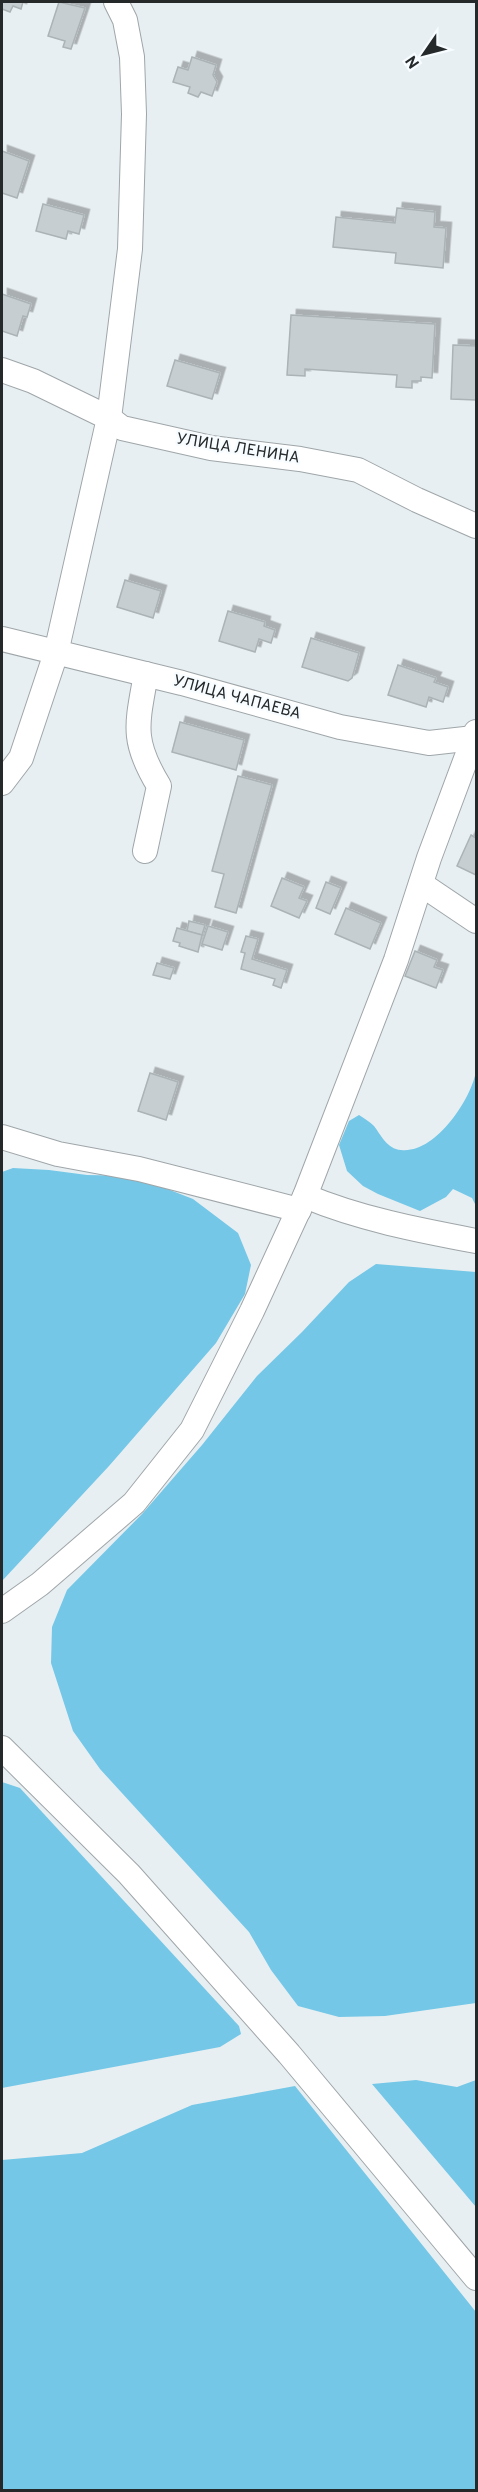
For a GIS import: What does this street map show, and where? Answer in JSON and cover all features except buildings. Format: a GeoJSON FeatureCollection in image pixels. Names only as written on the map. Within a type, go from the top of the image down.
{"type":"FeatureCollection","features":[{"type":"Feature","properties":{"kind":"street"},"geometry":{"type":"LineString","coordinates":[[2,783],[21,758],[56,653],[109,418],[130,249],[134,114],[132,57],[125,20],[116,2]]}},
{"type":"Feature","properties":{"kind":"street","name":"УЛИЦА ЛЕНИНА"},"geometry":{"type":"LineString","coordinates":[[2,369],[33,381],[109,418],[122,428],[211,448],[300,459],[358,470],[417,500],[477,526]]}},
{"type":"Feature","properties":{"kind":"street","name":"УЛИЦА ЧАПАЕВА"},"geometry":{"type":"LineString","coordinates":[[2,639],[146,674],[340,727],[429,743],[475,735]]}},
{"type":"Feature","properties":{"kind":"street"},"geometry":{"type":"LineString","coordinates":[[145,851],[159,786],[146,765],[138,741],[146,674]]}},
{"type":"Feature","properties":{"kind":"street"},"geometry":{"type":"LineString","coordinates":[[2,1611],[40,1584],[135,1503],[192,1430],[252,1311],[302,1203],[396,960],[475,735]]}},
{"type":"Feature","properties":{"kind":"street"},"geometry":{"type":"LineString","coordinates":[[421,884],[477,921]]}},
{"type":"Feature","properties":{"kind":"street"},"geometry":{"type":"LineString","coordinates":[[2,1137],[58,1155],[139,1169],[339,1210],[477,1241]]}},
{"type":"Feature","properties":{"kind":"street"},"geometry":{"type":"LineString","coordinates":[[2,1748],[129,1875],[251,2011],[477,2278]]}},
{"type":"Feature","properties":{"kind":"shaded area"},"geometry":{"type":"Polygon","coordinates":[[[476,1071],[476,1206],[472,1198],[453,1189],[446,1197],[420,1211],[363,1186],[347,1171],[339,1145],[349,1121],[359,1115],[374,1126],[392,1147],[401,1150],[414,1149],[426,1143],[449,1123],[467,1096],[476,1071]]]}},
{"type":"Feature","properties":{"kind":"shaded area"},"geometry":{"type":"Polygon","coordinates":[[[13,1168],[87,1175],[134,1176],[193,1199],[238,1233],[251,1265],[245,1294],[216,1343],[109,1466],[2,1581],[2,1172],[13,1168]]]}},
{"type":"Feature","properties":{"kind":"shaded area"},"geometry":{"type":"Polygon","coordinates":[[[376,1264],[476,1272],[476,2003],[385,2016],[339,2017],[298,2006],[271,1970],[249,1932],[100,1769],[73,1731],[51,1663],[52,1627],[67,1590],[142,1514],[202,1445],[257,1376],[349,1282],[376,1264]]]}},
{"type":"Feature","properties":{"kind":"shaded area"},"geometry":{"type":"Polygon","coordinates":[[[2,1782],[20,1788],[239,2026],[241,2034],[220,2047],[2,2088],[2,1782]]]}},
{"type":"Feature","properties":{"kind":"shaded area"},"geometry":{"type":"Polygon","coordinates":[[[416,2080],[457,2087],[476,2080],[476,2207],[372,2084],[416,2080]]]}},
{"type":"Feature","properties":{"kind":"shaded area"},"geometry":{"type":"Polygon","coordinates":[[[295,2086],[476,2312],[476,2490],[2,2490],[2,2160],[82,2153],[192,2105],[295,2086]]]}}]}
